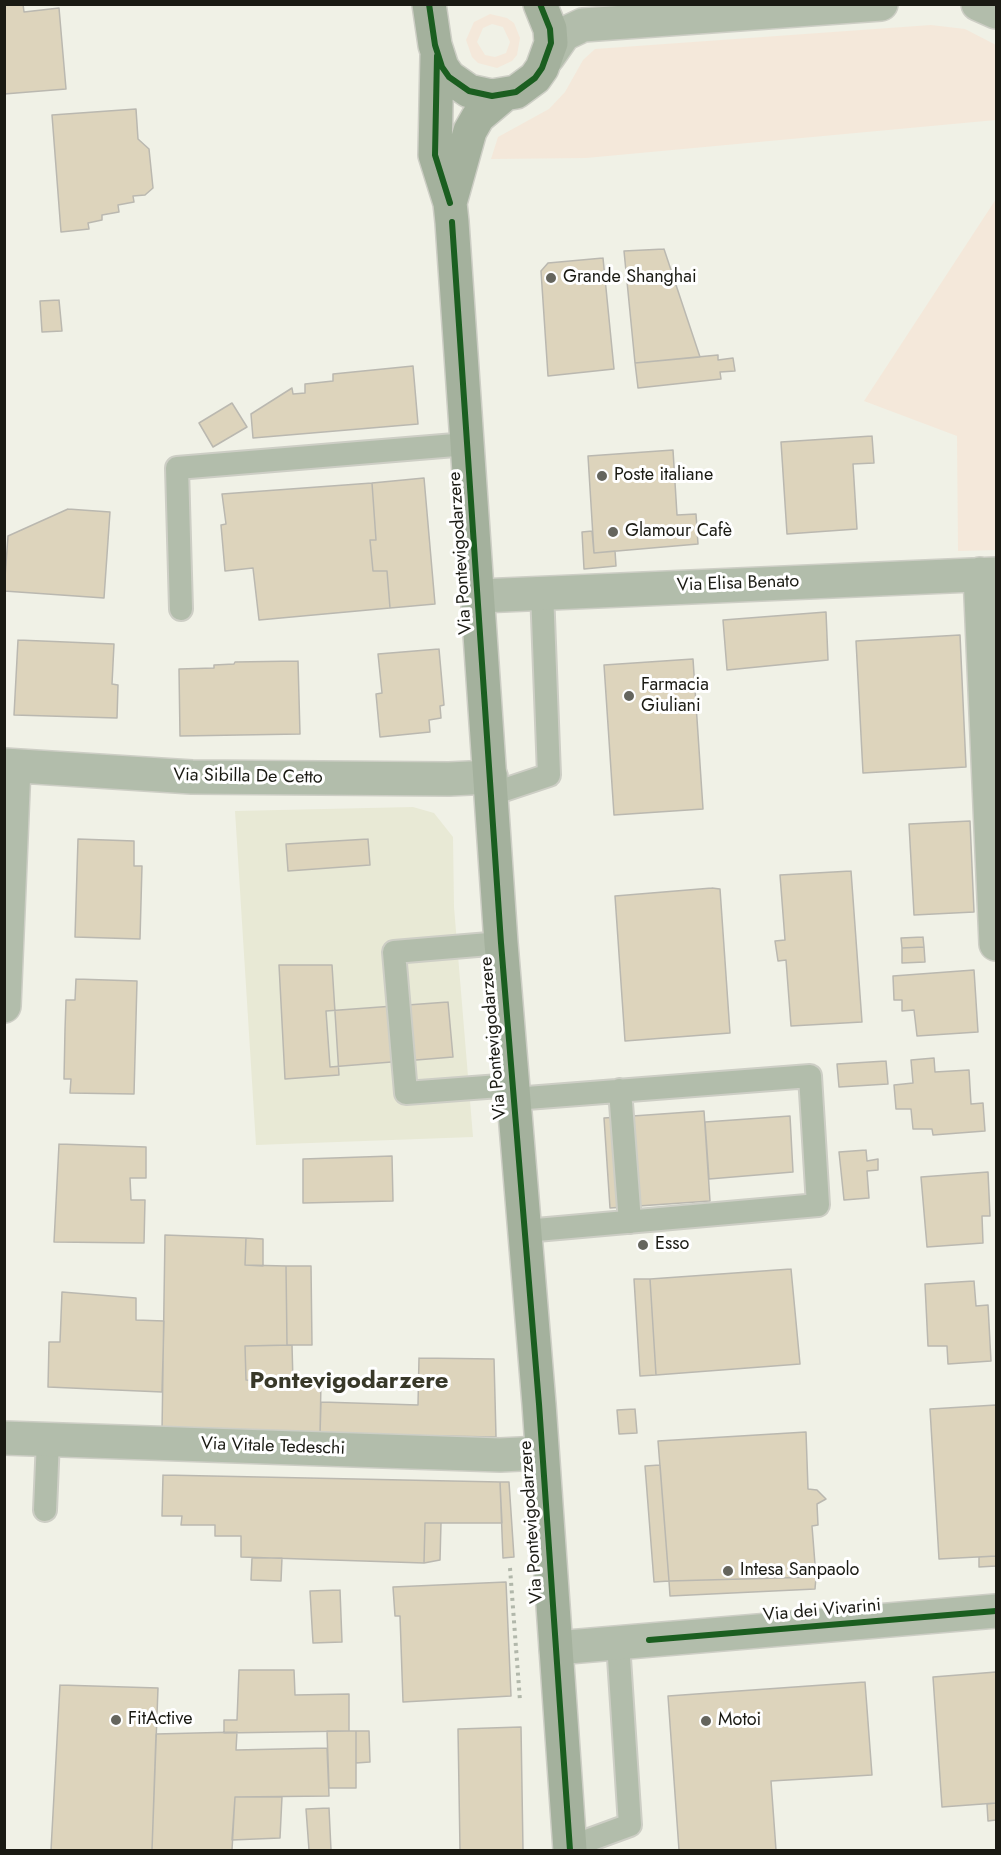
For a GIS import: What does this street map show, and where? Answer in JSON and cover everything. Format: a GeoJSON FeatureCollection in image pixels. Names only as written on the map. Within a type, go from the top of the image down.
{"type":"FeatureCollection","features":[{"type":"Feature","properties":{"kind":"main road"},"geometry":{"type":"LineString","coordinates":[[540,4],[550,29],[548,57]]}},
{"type":"Feature","properties":{"kind":"main road","name":"Via Pontevigodarzere"},"geometry":{"type":"LineString","coordinates":[[437,24],[449,77],[464,88],[480,95],[504,95],[516,92],[535,78],[548,57]]}},
{"type":"Feature","properties":{"kind":"main road","name":"Via Pontevigodarzere"},"geometry":{"type":"LineString","coordinates":[[437,24],[435,155],[450,202],[480,596],[501,943],[542,1454],[570,1849]]}},
{"type":"Feature","properties":{"kind":"main road","name":"Via Pontevigodarzere"},"geometry":{"type":"LineString","coordinates":[[450,202],[470,131],[478,117],[504,95]]}},
{"type":"Feature","properties":{"kind":"street"},"geometry":{"type":"LineString","coordinates":[[548,57],[564,34],[583,25],[881,4]]}},
{"type":"Feature","properties":{"kind":"street"},"geometry":{"type":"LineString","coordinates":[[978,4],[996,12]]}},
{"type":"Feature","properties":{"kind":"street"},"geometry":{"type":"LineString","coordinates":[[988,574],[996,944]]}},
{"type":"Feature","properties":{"kind":"street","name":"Via Elisa Benato"},"geometry":{"type":"LineString","coordinates":[[480,596],[542,591],[988,574]]}},
{"type":"Feature","properties":{"kind":"street"},"geometry":{"type":"LineString","coordinates":[[4,1006],[9,765]]}},
{"type":"Feature","properties":{"kind":"street","name":"Via Sibilla De Cetto"},"geometry":{"type":"LineString","coordinates":[[9,765],[192,777],[448,779],[492,786]]}},
{"type":"Feature","properties":{"kind":"street","name":"Via Vitale Tedeschi"},"geometry":{"type":"LineString","coordinates":[[4,1438],[500,1455],[542,1454]]}},
{"type":"Feature","properties":{"kind":"street","name":"Via dei Vivarini"},"geometry":{"type":"LineString","coordinates":[[556,1648],[996,1611]]}},
{"type":"Feature","properties":{"kind":"lane"},"geometry":{"type":"LineString","coordinates":[[181,609],[177,468],[467,444]]}},
{"type":"Feature","properties":{"kind":"lane"},"geometry":{"type":"LineString","coordinates":[[492,786],[549,775],[542,591]]}},
{"type":"Feature","properties":{"kind":"lane"},"geometry":{"type":"LineString","coordinates":[[501,943],[394,952],[405,1093],[620,1090],[810,1076],[818,1205],[525,1232]]}},
{"type":"Feature","properties":{"kind":"lane"},"geometry":{"type":"LineString","coordinates":[[620,1090],[630,1222]]}},
{"type":"Feature","properties":{"kind":"lane"},"geometry":{"type":"LineString","coordinates":[[45,1510],[48,1440]]}},
{"type":"Feature","properties":{"kind":"lane"},"geometry":{"type":"LineString","coordinates":[[570,1849],[630,1825],[618,1643]]}},
{"type":"Feature","properties":{"kind":"path"},"geometry":{"type":"LineString","coordinates":[[510,1564],[521,1712]]}},
{"type":"Feature","properties":{"kind":"shaded area"},"geometry":{"type":"Polygon","coordinates":[[[490,14],[507,18],[514,23],[520,38],[517,55],[512,61],[497,68],[478,63],[472,57],[466,40],[474,22],[490,14]],[[492,24],[483,28],[477,42],[485,55],[495,57],[506,53],[510,42],[503,27],[492,24]]]}},
{"type":"Feature","properties":{"kind":"shaded area"},"geometry":{"type":"Polygon","coordinates":[[[931,25],[965,29],[996,45],[996,120],[586,158],[491,159],[498,137],[549,109],[565,92],[583,60],[595,49],[931,25]]]}},
{"type":"Feature","properties":{"kind":"shaded area"},"geometry":{"type":"Polygon","coordinates":[[[996,199],[996,550],[958,551],[957,436],[864,401],[996,199]]]}},
{"type":"Feature","properties":{"kind":"shaded area"},"geometry":{"type":"Polygon","coordinates":[[[413,807],[434,813],[453,837],[454,907],[473,1137],[256,1145],[235,811],[413,807]]]}},
{"type":"Feature","properties":{"kind":"building"},"geometry":{"type":"Polygon","coordinates":[[[4,4],[23,4],[24,12],[59,8],[66,89],[4,94],[4,4]]]}},
{"type":"Feature","properties":{"kind":"building"},"geometry":{"type":"Polygon","coordinates":[[[136,109],[138,139],[149,149],[153,188],[145,195],[133,196],[134,202],[118,205],[119,212],[102,215],[102,220],[88,223],[89,229],[61,232],[52,115],[136,109]]]}},
{"type":"Feature","properties":{"kind":"building"},"geometry":{"type":"Polygon","coordinates":[[[664,249],[700,357],[635,363],[624,251],[664,249]]]}},
{"type":"Feature","properties":{"kind":"building"},"geometry":{"type":"Polygon","coordinates":[[[603,258],[614,369],[548,376],[541,271],[548,263],[603,258]]]}},
{"type":"Feature","properties":{"kind":"building"},"geometry":{"type":"Polygon","coordinates":[[[59,300],[62,331],[42,332],[40,301],[59,300]]]}},
{"type":"Feature","properties":{"kind":"building"},"geometry":{"type":"Polygon","coordinates":[[[718,355],[718,360],[733,358],[735,371],[720,372],[721,379],[638,388],[635,363],[718,355]]]}},
{"type":"Feature","properties":{"kind":"building"},"geometry":{"type":"Polygon","coordinates":[[[413,366],[418,424],[253,438],[251,414],[292,388],[293,394],[305,393],[305,384],[333,381],[333,374],[413,366]]]}},
{"type":"Feature","properties":{"kind":"building"},"geometry":{"type":"Polygon","coordinates":[[[232,403],[247,427],[213,447],[199,423],[232,403]]]}},
{"type":"Feature","properties":{"kind":"building"},"geometry":{"type":"Polygon","coordinates":[[[872,436],[874,463],[853,464],[857,529],[787,534],[781,442],[872,436]]]}},
{"type":"Feature","properties":{"kind":"building"},"geometry":{"type":"Polygon","coordinates":[[[673,450],[677,515],[696,514],[698,544],[594,553],[588,456],[673,450]]]}},
{"type":"Feature","properties":{"kind":"building"},"geometry":{"type":"Polygon","coordinates":[[[424,478],[435,604],[390,608],[387,571],[373,571],[370,540],[376,540],[372,483],[424,478]]]}},
{"type":"Feature","properties":{"kind":"building"},"geometry":{"type":"Polygon","coordinates":[[[372,483],[376,540],[370,540],[373,571],[387,571],[390,608],[259,620],[253,568],[225,571],[221,525],[226,524],[222,494],[372,483]]]}},
{"type":"Feature","properties":{"kind":"building"},"geometry":{"type":"Polygon","coordinates":[[[68,509],[110,512],[104,598],[4,591],[8,536],[68,509]]]}},
{"type":"Feature","properties":{"kind":"building"},"geometry":{"type":"Polygon","coordinates":[[[592,531],[594,553],[615,551],[616,566],[584,569],[582,532],[592,531]]]}},
{"type":"Feature","properties":{"kind":"building"},"geometry":{"type":"Polygon","coordinates":[[[826,612],[828,660],[727,670],[723,620],[826,612]]]}},
{"type":"Feature","properties":{"kind":"building"},"geometry":{"type":"Polygon","coordinates":[[[960,635],[966,767],[863,773],[856,641],[960,635]]]}},
{"type":"Feature","properties":{"kind":"building"},"geometry":{"type":"Polygon","coordinates":[[[18,640],[114,644],[112,684],[118,685],[117,718],[14,715],[18,640]]]}},
{"type":"Feature","properties":{"kind":"building"},"geometry":{"type":"Polygon","coordinates":[[[439,649],[444,705],[440,706],[441,718],[429,720],[430,732],[380,737],[376,694],[382,693],[378,654],[439,649]]]}},
{"type":"Feature","properties":{"kind":"building"},"geometry":{"type":"Polygon","coordinates":[[[693,659],[703,809],[614,815],[604,665],[693,659]]]}},
{"type":"Feature","properties":{"kind":"building"},"geometry":{"type":"Polygon","coordinates":[[[298,661],[300,734],[180,736],[179,669],[214,668],[214,665],[234,664],[235,662],[298,661]]]}},
{"type":"Feature","properties":{"kind":"building"},"geometry":{"type":"Polygon","coordinates":[[[970,821],[974,912],[914,915],[909,824],[970,821]]]}},
{"type":"Feature","properties":{"kind":"building"},"geometry":{"type":"Polygon","coordinates":[[[78,839],[134,841],[134,866],[142,866],[140,939],[75,937],[78,839]]]}},
{"type":"Feature","properties":{"kind":"building"},"geometry":{"type":"Polygon","coordinates":[[[368,839],[370,865],[288,871],[286,844],[368,839]]]}},
{"type":"Feature","properties":{"kind":"building"},"geometry":{"type":"Polygon","coordinates":[[[851,871],[862,1022],[791,1026],[786,960],[778,961],[775,941],[785,940],[780,875],[851,871]]]}},
{"type":"Feature","properties":{"kind":"building"},"geometry":{"type":"Polygon","coordinates":[[[720,889],[730,1033],[625,1041],[615,896],[720,889]]]}},
{"type":"Feature","properties":{"kind":"building"},"geometry":{"type":"Polygon","coordinates":[[[923,937],[924,947],[902,948],[901,938],[923,937]]]}},
{"type":"Feature","properties":{"kind":"building"},"geometry":{"type":"Polygon","coordinates":[[[924,947],[925,962],[902,963],[902,948],[924,947]]]}},
{"type":"Feature","properties":{"kind":"building"},"geometry":{"type":"Polygon","coordinates":[[[279,965],[332,965],[339,1075],[285,1079],[279,965]]]}},
{"type":"Feature","properties":{"kind":"building"},"geometry":{"type":"Polygon","coordinates":[[[974,970],[978,1032],[917,1036],[914,1010],[902,1011],[902,1000],[894,1000],[893,976],[974,970]]]}},
{"type":"Feature","properties":{"kind":"building"},"geometry":{"type":"Polygon","coordinates":[[[76,979],[137,981],[134,1094],[70,1093],[71,1079],[64,1079],[66,1000],[75,1000],[76,979]]]}},
{"type":"Feature","properties":{"kind":"building"},"geometry":{"type":"Polygon","coordinates":[[[448,1002],[453,1057],[330,1067],[326,1011],[448,1002]]]}},
{"type":"Feature","properties":{"kind":"building"},"geometry":{"type":"Polygon","coordinates":[[[934,1058],[935,1072],[969,1070],[971,1104],[983,1103],[985,1131],[933,1135],[932,1129],[913,1129],[911,1109],[896,1109],[894,1085],[913,1083],[911,1060],[934,1058]]]}},
{"type":"Feature","properties":{"kind":"building"},"geometry":{"type":"Polygon","coordinates":[[[886,1061],[888,1084],[839,1087],[837,1064],[886,1061]]]}},
{"type":"Feature","properties":{"kind":"building"},"geometry":{"type":"Polygon","coordinates":[[[704,1111],[710,1201],[610,1208],[604,1118],[704,1111]]]}},
{"type":"Feature","properties":{"kind":"building"},"geometry":{"type":"Polygon","coordinates":[[[790,1116],[793,1172],[709,1179],[705,1122],[790,1116]]]}},
{"type":"Feature","properties":{"kind":"building"},"geometry":{"type":"Polygon","coordinates":[[[59,1144],[146,1147],[146,1178],[130,1178],[131,1200],[145,1200],[144,1243],[54,1242],[59,1144]]]}},
{"type":"Feature","properties":{"kind":"building"},"geometry":{"type":"Polygon","coordinates":[[[866,1150],[867,1161],[878,1159],[878,1170],[867,1171],[869,1198],[844,1200],[839,1152],[866,1150]]]}},
{"type":"Feature","properties":{"kind":"building"},"geometry":{"type":"Polygon","coordinates":[[[392,1156],[393,1201],[303,1203],[303,1159],[392,1156]]]}},
{"type":"Feature","properties":{"kind":"building"},"geometry":{"type":"Polygon","coordinates":[[[988,1172],[990,1216],[982,1216],[983,1243],[927,1247],[921,1177],[988,1172]]]}},
{"type":"Feature","properties":{"kind":"building"},"geometry":{"type":"Polygon","coordinates":[[[165,1235],[246,1238],[245,1265],[286,1266],[287,1345],[245,1346],[246,1380],[321,1381],[320,1434],[162,1432],[165,1235]]]}},
{"type":"Feature","properties":{"kind":"building"},"geometry":{"type":"Polygon","coordinates":[[[246,1238],[263,1239],[263,1266],[245,1265],[246,1238]]]}},
{"type":"Feature","properties":{"kind":"building"},"geometry":{"type":"Polygon","coordinates":[[[286,1266],[311,1266],[312,1345],[287,1345],[286,1266]]]}},
{"type":"Feature","properties":{"kind":"building"},"geometry":{"type":"Polygon","coordinates":[[[791,1269],[800,1364],[656,1375],[650,1279],[791,1269]]]}},
{"type":"Feature","properties":{"kind":"building"},"geometry":{"type":"Polygon","coordinates":[[[634,1279],[650,1279],[656,1375],[640,1376],[634,1279]]]}},
{"type":"Feature","properties":{"kind":"building"},"geometry":{"type":"Polygon","coordinates":[[[974,1281],[976,1306],[988,1305],[991,1361],[948,1364],[947,1346],[928,1346],[925,1284],[974,1281]]]}},
{"type":"Feature","properties":{"kind":"building"},"geometry":{"type":"Polygon","coordinates":[[[62,1292],[136,1298],[136,1320],[164,1321],[162,1392],[48,1387],[49,1342],[60,1342],[62,1292]]]}},
{"type":"Feature","properties":{"kind":"building"},"geometry":{"type":"Polygon","coordinates":[[[292,1345],[293,1382],[246,1380],[245,1346],[292,1345]]]}},
{"type":"Feature","properties":{"kind":"building"},"geometry":{"type":"Polygon","coordinates":[[[419,1358],[494,1359],[496,1437],[320,1434],[321,1402],[418,1405],[419,1358]]]}},
{"type":"Feature","properties":{"kind":"building"},"geometry":{"type":"Polygon","coordinates":[[[996,1405],[996,1556],[939,1559],[930,1409],[996,1405]]]}},
{"type":"Feature","properties":{"kind":"building"},"geometry":{"type":"Polygon","coordinates":[[[635,1409],[637,1433],[619,1434],[617,1410],[635,1409]]]}},
{"type":"Feature","properties":{"kind":"building"},"geometry":{"type":"Polygon","coordinates":[[[806,1432],[808,1489],[817,1490],[826,1499],[817,1504],[818,1525],[812,1526],[816,1577],[669,1581],[658,1441],[806,1432]]]}},
{"type":"Feature","properties":{"kind":"building"},"geometry":{"type":"Polygon","coordinates":[[[660,1465],[669,1581],[654,1582],[645,1466],[660,1465]]]}},
{"type":"Feature","properties":{"kind":"building"},"geometry":{"type":"Polygon","coordinates":[[[163,1475],[500,1482],[502,1523],[425,1523],[424,1563],[241,1557],[241,1536],[215,1536],[215,1525],[181,1525],[182,1516],[162,1516],[163,1475]]]}},
{"type":"Feature","properties":{"kind":"building"},"geometry":{"type":"Polygon","coordinates":[[[500,1482],[509,1482],[514,1557],[503,1558],[500,1482]]]}},
{"type":"Feature","properties":{"kind":"building"},"geometry":{"type":"Polygon","coordinates":[[[425,1523],[441,1523],[440,1560],[424,1563],[425,1523]]]}},
{"type":"Feature","properties":{"kind":"building"},"geometry":{"type":"Polygon","coordinates":[[[996,1556],[996,1566],[979,1567],[979,1557],[996,1556]]]}},
{"type":"Feature","properties":{"kind":"building"},"geometry":{"type":"Polygon","coordinates":[[[252,1558],[282,1558],[281,1581],[251,1580],[252,1558]]]}},
{"type":"Feature","properties":{"kind":"building"},"geometry":{"type":"Polygon","coordinates":[[[816,1577],[815,1589],[670,1596],[669,1581],[816,1577]]]}},
{"type":"Feature","properties":{"kind":"building"},"geometry":{"type":"Polygon","coordinates":[[[506,1582],[511,1696],[403,1702],[400,1616],[395,1616],[393,1587],[506,1582]]]}},
{"type":"Feature","properties":{"kind":"building"},"geometry":{"type":"Polygon","coordinates":[[[340,1590],[342,1642],[313,1643],[310,1591],[340,1590]]]}},
{"type":"Feature","properties":{"kind":"building"},"geometry":{"type":"Polygon","coordinates":[[[239,1670],[294,1670],[295,1695],[349,1694],[349,1731],[224,1733],[224,1720],[237,1720],[239,1670]]]}},
{"type":"Feature","properties":{"kind":"building"},"geometry":{"type":"Polygon","coordinates":[[[996,1672],[996,1803],[942,1807],[933,1677],[996,1672]]]}},
{"type":"Feature","properties":{"kind":"building"},"geometry":{"type":"Polygon","coordinates":[[[865,1682],[872,1775],[771,1781],[776,1850],[679,1850],[668,1696],[865,1682]]]}},
{"type":"Feature","properties":{"kind":"building"},"geometry":{"type":"Polygon","coordinates":[[[60,1685],[158,1688],[152,1850],[51,1850],[60,1685]]]}},
{"type":"Feature","properties":{"kind":"building"},"geometry":{"type":"Polygon","coordinates":[[[521,1727],[523,1850],[460,1850],[458,1729],[521,1727]]]}},
{"type":"Feature","properties":{"kind":"building"},"geometry":{"type":"Polygon","coordinates":[[[327,1731],[356,1731],[356,1788],[329,1788],[327,1731]]]}},
{"type":"Feature","properties":{"kind":"building"},"geometry":{"type":"Polygon","coordinates":[[[356,1731],[369,1731],[370,1762],[356,1763],[356,1731]]]}},
{"type":"Feature","properties":{"kind":"building"},"geometry":{"type":"Polygon","coordinates":[[[237,1732],[236,1750],[327,1748],[329,1796],[235,1797],[232,1850],[152,1850],[156,1734],[237,1732]]]}},
{"type":"Feature","properties":{"kind":"building"},"geometry":{"type":"Polygon","coordinates":[[[235,1797],[282,1797],[280,1838],[232,1840],[235,1797]]]}},
{"type":"Feature","properties":{"kind":"building"},"geometry":{"type":"Polygon","coordinates":[[[996,1803],[996,1820],[988,1821],[987,1804],[996,1803]]]}},
{"type":"Feature","properties":{"kind":"building"},"geometry":{"type":"Polygon","coordinates":[[[329,1808],[331,1850],[309,1850],[306,1809],[329,1808]]]}},
{"type":"Feature","properties":{"kind":"cycle path"},"geometry":{"type":"LineString","coordinates":[[429,4],[435,45],[442,67],[449,77],[469,91],[492,96],[516,92],[535,78],[542,68],[551,43],[550,29],[540,4]]}},
{"type":"Feature","properties":{"kind":"cycle path"},"geometry":{"type":"LineString","coordinates":[[437,56],[435,155],[450,203]]}},
{"type":"Feature","properties":{"kind":"cycle path"},"geometry":{"type":"LineString","coordinates":[[452,222],[501,943],[539,1404],[570,1850]]}},
{"type":"Feature","properties":{"kind":"cycle path"},"geometry":{"type":"LineString","coordinates":[[649,1640],[996,1611]]}},
{"type":"Feature","properties":{"kind":"place","name":"Grande Shanghai"},"geometry":{"type":"Point","coordinates":[551,278]}},
{"type":"Feature","properties":{"kind":"place","name":"Poste italiane"},"geometry":{"type":"Point","coordinates":[602,476]}},
{"type":"Feature","properties":{"kind":"place","name":"Glamour Cafè"},"geometry":{"type":"Point","coordinates":[613,532]}},
{"type":"Feature","properties":{"kind":"place","name":"Farmacia Giuliani"},"geometry":{"type":"Point","coordinates":[629,696]}},
{"type":"Feature","properties":{"kind":"place","name":"Esso"},"geometry":{"type":"Point","coordinates":[643,1245]}},
{"type":"Feature","properties":{"kind":"place","name":"Intesa Sanpaolo"},"geometry":{"type":"Point","coordinates":[728,1571]}},
{"type":"Feature","properties":{"kind":"place","name":"FitActive"},"geometry":{"type":"Point","coordinates":[116,1720]}},
{"type":"Feature","properties":{"kind":"place","name":"Motoi"},"geometry":{"type":"Point","coordinates":[706,1721]}},
{"type":"Feature","properties":{"kind":"district","name":"Pontevigodarzere"},"geometry":{"type":"Point","coordinates":[349,1382]}}]}
